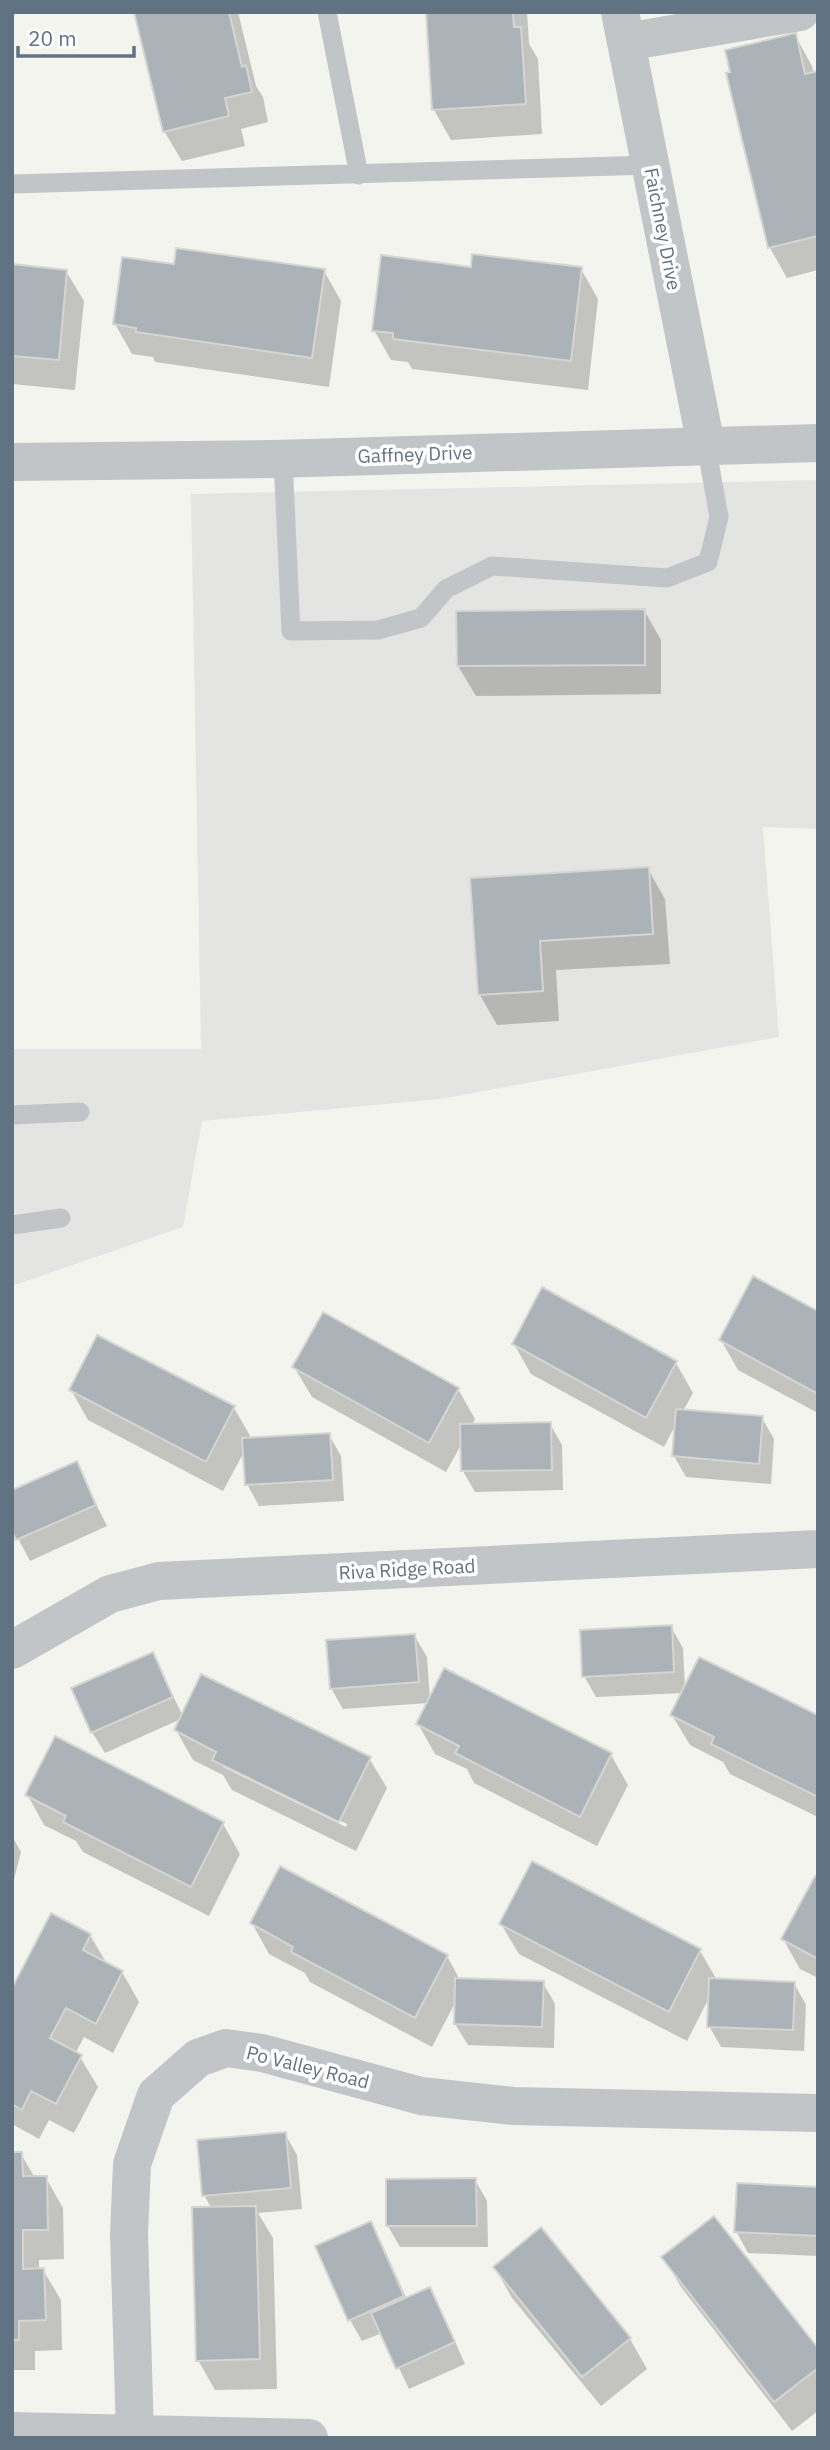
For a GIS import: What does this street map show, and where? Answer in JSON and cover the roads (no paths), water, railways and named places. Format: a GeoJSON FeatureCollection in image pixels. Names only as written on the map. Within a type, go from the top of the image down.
{"type":"FeatureCollection","features":[{"type":"Feature","properties":{"kind":"street"},"geometry":{"type":"LineString","coordinates":[[623,27],[800,12]]}},
{"type":"Feature","properties":{"kind":"street","name":"Faichney Drive"},"geometry":{"type":"LineString","coordinates":[[623,27],[706,445]]}},
{"type":"Feature","properties":{"kind":"street","name":"Gaffney Drive"},"geometry":{"type":"LineString","coordinates":[[12,462],[283,459],[818,443]]}},
{"type":"Feature","properties":{"kind":"street","name":"Riva Ridge Road"},"geometry":{"type":"LineString","coordinates":[[12,1650],[110,1594],[159,1581],[818,1549]]}},
{"type":"Feature","properties":{"kind":"street","name":"Po Valley Road"},"geometry":{"type":"LineString","coordinates":[[135,2434],[129,2234],[132,2164],[156,2095],[198,2058],[226,2048],[262,2053],[421,2096],[514,2106],[818,2113]]}},
{"type":"Feature","properties":{"kind":"street"},"geometry":{"type":"LineString","coordinates":[[12,2431],[309,2438]]}},
{"type":"Feature","properties":{"kind":"lane"},"geometry":{"type":"LineString","coordinates":[[327,12],[359,175]]}},
{"type":"Feature","properties":{"kind":"lane"},"geometry":{"type":"LineString","coordinates":[[12,184],[650,165]]}},
{"type":"Feature","properties":{"kind":"lane"},"geometry":{"type":"LineString","coordinates":[[283,459],[291,631],[378,630],[421,618],[446,589],[492,566],[667,578],[708,562],[719,517],[706,445]]}},
{"type":"Feature","properties":{"kind":"lane"},"geometry":{"type":"LineString","coordinates":[[12,1115],[80,1112]]}},
{"type":"Feature","properties":{"kind":"lane"},"geometry":{"type":"LineString","coordinates":[[12,1224],[61,1218]]}}]}
